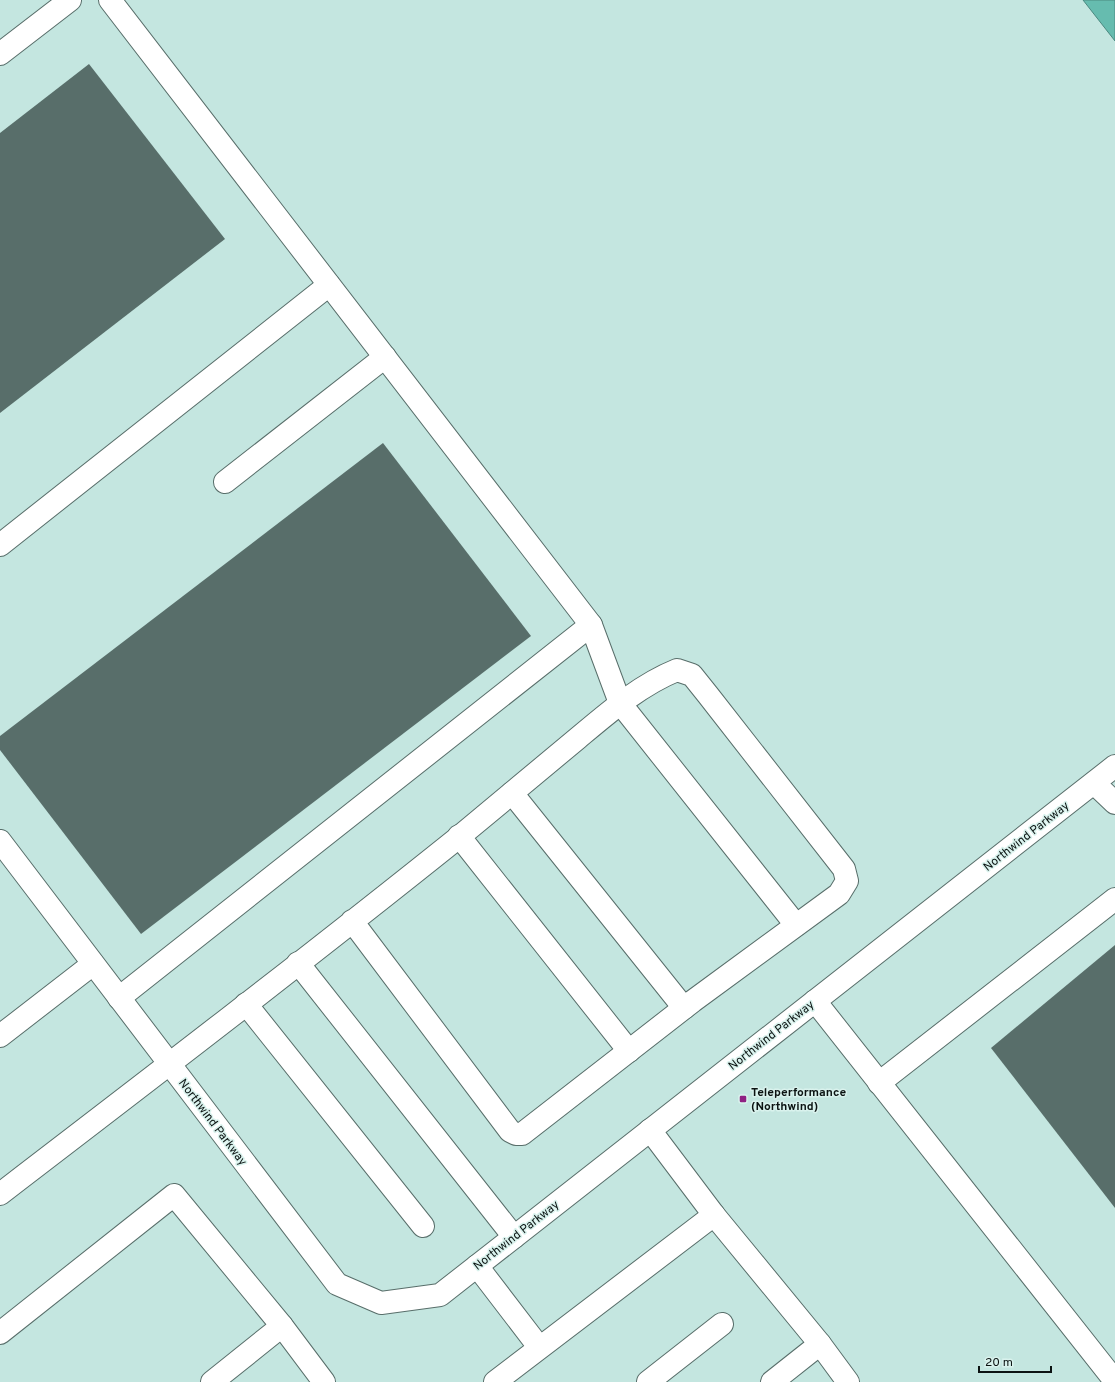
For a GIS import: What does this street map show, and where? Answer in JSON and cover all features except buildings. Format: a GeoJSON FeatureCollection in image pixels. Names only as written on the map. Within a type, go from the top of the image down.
{"type":"FeatureCollection","features":[{"type":"Feature","properties":{"kind":"street"},"geometry":{"type":"LineString","coordinates":[[0,54],[70,0]]}},
{"type":"Feature","properties":{"kind":"street"},"geometry":{"type":"LineString","coordinates":[[110,0],[591,625],[620,703],[796,925]]}},
{"type":"Feature","properties":{"kind":"street"},"geometry":{"type":"LineString","coordinates":[[0,546],[329,285]]}},
{"type":"Feature","properties":{"kind":"street"},"geometry":{"type":"LineString","coordinates":[[225,482],[384,357]]}},
{"type":"Feature","properties":{"kind":"street"},"geometry":{"type":"LineString","coordinates":[[119,998],[591,625]]}},
{"type":"Feature","properties":{"kind":"street"},"geometry":{"type":"LineString","coordinates":[[0,1194],[170,1064],[352,921],[512,793],[620,703],[663,675],[677,670],[692,675],[844,869],[847,881],[838,894],[684,1008],[522,1134],[516,1134],[510,1131],[352,921]]}},
{"type":"Feature","properties":{"kind":"street","name":"Northwind Parkway"},"geometry":{"type":"LineString","coordinates":[[0,842],[337,1284],[381,1302],[440,1295],[1115,766]]}},
{"type":"Feature","properties":{"kind":"street"},"geometry":{"type":"LineString","coordinates":[[1094,783],[1115,802]]}},
{"type":"Feature","properties":{"kind":"street"},"geometry":{"type":"LineString","coordinates":[[512,793],[684,1008]]}},
{"type":"Feature","properties":{"kind":"street"},"geometry":{"type":"LineString","coordinates":[[459,836],[629,1051]]}},
{"type":"Feature","properties":{"kind":"street"},"geometry":{"type":"LineString","coordinates":[[879,1083],[1115,898]]}},
{"type":"Feature","properties":{"kind":"street"},"geometry":{"type":"LineString","coordinates":[[298,963],[514,1237]]}},
{"type":"Feature","properties":{"kind":"street"},"geometry":{"type":"LineString","coordinates":[[0,1036],[93,964]]}},
{"type":"Feature","properties":{"kind":"street"},"geometry":{"type":"LineString","coordinates":[[815,1001],[1115,1382]]}},
{"type":"Feature","properties":{"kind":"street"},"geometry":{"type":"LineString","coordinates":[[246,1004],[423,1226]]}},
{"type":"Feature","properties":{"kind":"street"},"geometry":{"type":"LineString","coordinates":[[650,1130],[714,1215],[820,1344],[848,1382]]}},
{"type":"Feature","properties":{"kind":"street"},"geometry":{"type":"LineString","coordinates":[[0,1333],[174,1195],[282,1326],[324,1382]]}},
{"type":"Feature","properties":{"kind":"street"},"geometry":{"type":"LineString","coordinates":[[495,1382],[714,1215]]}},
{"type":"Feature","properties":{"kind":"street"},"geometry":{"type":"LineString","coordinates":[[477,1266],[540,1348]]}},
{"type":"Feature","properties":{"kind":"street"},"geometry":{"type":"LineString","coordinates":[[648,1382],[722,1324]]}},
{"type":"Feature","properties":{"kind":"street"},"geometry":{"type":"LineString","coordinates":[[212,1382],[282,1326]]}},
{"type":"Feature","properties":{"kind":"street"},"geometry":{"type":"LineString","coordinates":[[772,1382],[820,1344]]}},
{"type":"Feature","properties":{"kind":"shaded area"},"geometry":{"type":"Polygon","coordinates":[[[0,0],[1115,0],[1115,1382],[0,1382],[0,0]]]}},
{"type":"Feature","properties":{"kind":"shaded area"},"geometry":{"type":"Polygon","coordinates":[[[1083,0],[1115,0],[1115,41],[1083,0]]]}},
{"type":"Feature","properties":{"kind":"place","name":"Teleperformance (Northwind)"},"geometry":{"type":"Point","coordinates":[743,1099]}}]}
